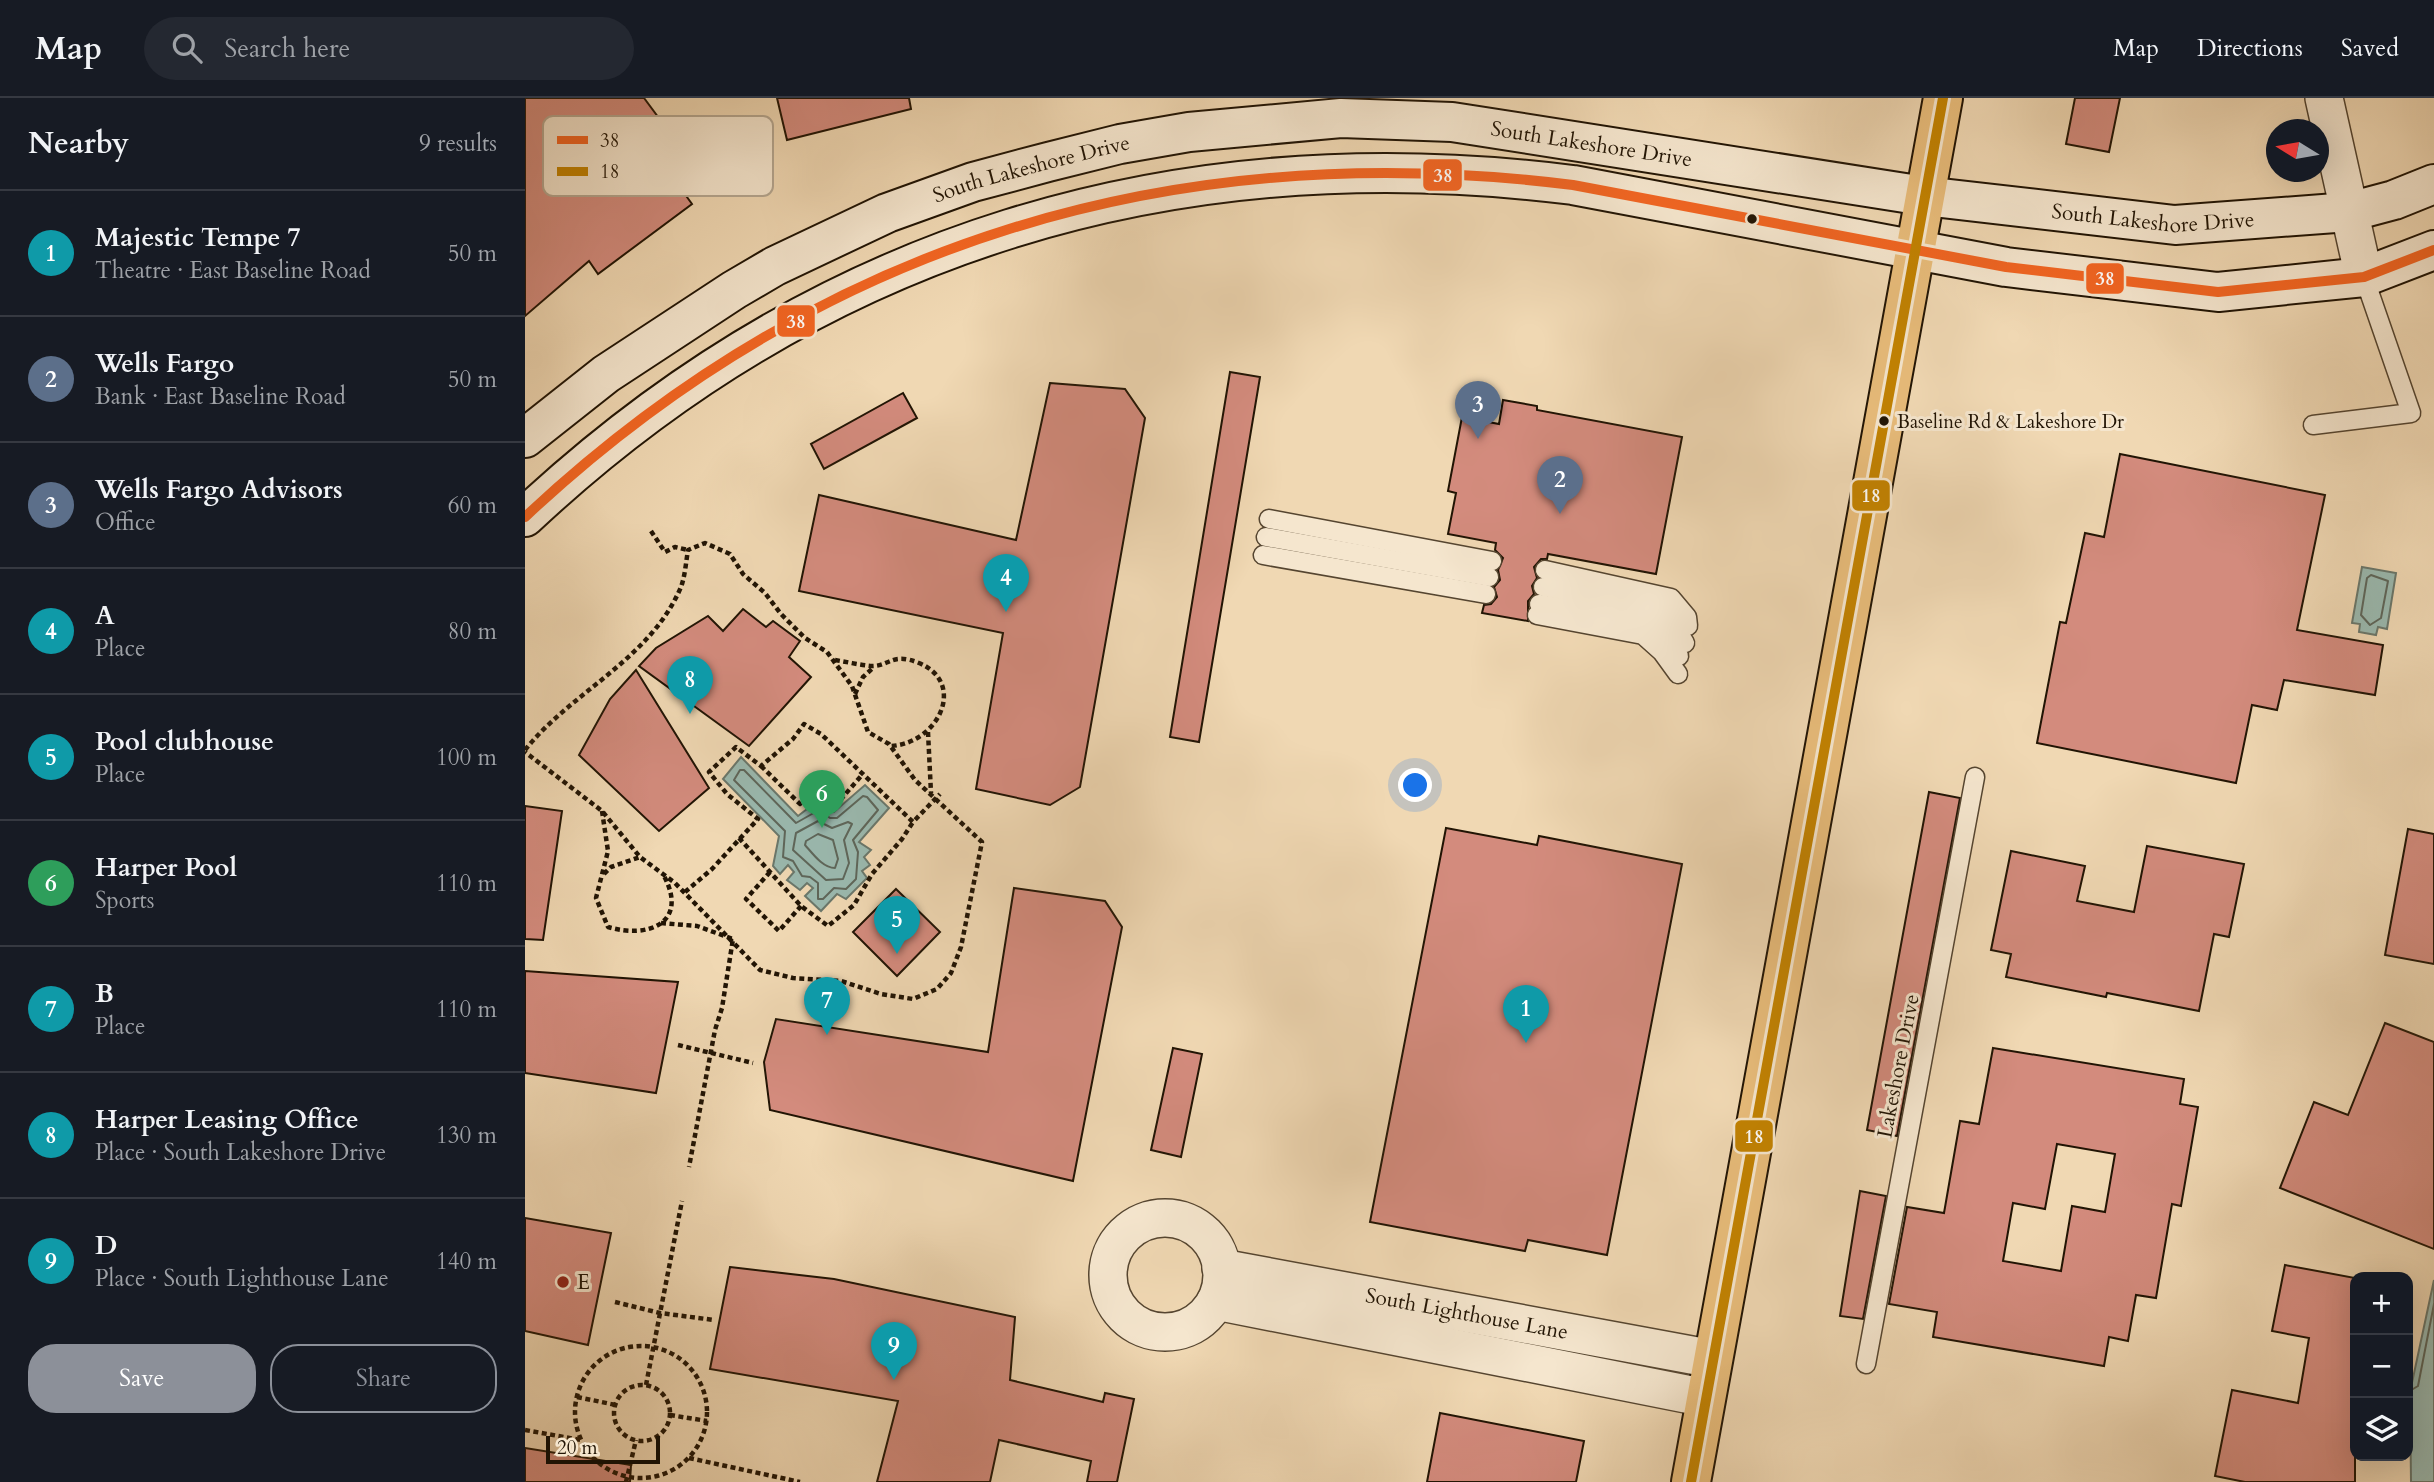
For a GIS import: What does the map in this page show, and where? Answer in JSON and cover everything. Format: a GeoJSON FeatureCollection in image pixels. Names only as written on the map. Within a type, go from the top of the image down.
{"type":"FeatureCollection","features":[{"type":"Feature","properties":{"kind":"main road"},"geometry":{"type":"LineString","coordinates":[[1691,1482],[1943,98]]}},
{"type":"Feature","properties":{"kind":"street"},"geometry":{"type":"LineString","coordinates":[[2324,98],[2364,276]]}},
{"type":"Feature","properties":{"kind":"street","name":"South Lakeshore Drive"},"geometry":{"type":"LineString","coordinates":[[525,438],[656,339],[775,265],[887,213],[973,182],[1120,144],[1189,132],[1259,124],[1393,118],[1507,129],[1924,196],[2175,225],[2349,212],[2394,200],[2434,184]]}},
{"type":"Feature","properties":{"kind":"street"},"geometry":{"type":"LineString","coordinates":[[1048,162],[1062,214]]}},
{"type":"Feature","properties":{"kind":"street"},"geometry":{"type":"LineString","coordinates":[[525,517],[604,446],[668,398],[808,312],[909,263],[1062,214],[1154,193],[1329,173],[1461,175],[1573,185],[2033,271],[2218,292],[2364,276],[2434,250]]}},
{"type":"Feature","properties":{"kind":"street","name":"South Lighthouse Lane"},"geometry":{"type":"LineString","coordinates":[[1706,1398],[1219,1284],[1713,1359]]}},
{"type":"Feature","properties":{"kind":"lane"},"geometry":{"type":"LineString","coordinates":[[2313,425],[2411,413],[2364,276]]}},
{"type":"Feature","properties":{"kind":"lane"},"geometry":{"type":"LineString","coordinates":[[1262,561],[1488,585],[1267,528]]}},
{"type":"Feature","properties":{"kind":"lane"},"geometry":{"type":"LineString","coordinates":[[1541,594],[1671,598],[1682,609],[1683,650],[1652,623],[1541,594]]}},
{"type":"Feature","properties":{"kind":"lane","name":"Lakeshore Drive"},"geometry":{"type":"LineString","coordinates":[[1866,1364],[1975,777]]}},
{"type":"Feature","properties":{"kind":"path"},"geometry":{"type":"LineString","coordinates":[[651,531],[665,552],[675,547],[688,550],[705,543],[730,554],[743,575],[765,593],[781,614],[834,660],[855,694],[868,732],[890,746],[915,780],[938,796],[982,842],[961,947],[951,973],[936,989],[913,999],[881,994],[842,981],[793,978],[760,970],[685,892],[640,857],[602,811],[525,751],[544,726],[625,662],[662,620],[682,586],[688,550]]}},
{"type":"Feature","properties":{"kind":"path"},"geometry":{"type":"LineString","coordinates":[[855,694],[863,677],[874,666],[889,659],[905,659],[922,664],[934,673],[944,699],[940,715],[928,731],[913,742],[890,746]]}},
{"type":"Feature","properties":{"kind":"path"},"geometry":{"type":"LineString","coordinates":[[834,660],[874,666]]}},
{"type":"Feature","properties":{"kind":"path"},"geometry":{"type":"LineString","coordinates":[[761,766],[793,739],[804,724],[821,734],[913,822]]}},
{"type":"Feature","properties":{"kind":"path"},"geometry":{"type":"LineString","coordinates":[[928,731],[931,793]]}},
{"type":"Feature","properties":{"kind":"path"},"geometry":{"type":"LineString","coordinates":[[685,892],[712,869],[739,838],[754,827],[758,819],[727,794],[709,772],[736,747],[761,766],[800,804],[812,789],[835,807],[862,775]]}},
{"type":"Feature","properties":{"kind":"path"},"geometry":{"type":"LineString","coordinates":[[739,838],[801,906],[828,926],[854,905],[872,874],[913,822],[938,796]]}},
{"type":"Feature","properties":{"kind":"path"},"geometry":{"type":"LineString","coordinates":[[602,811],[608,851],[596,898],[608,927],[628,933],[650,931],[661,923],[669,911],[673,896],[663,874]]}},
{"type":"Feature","properties":{"kind":"path"},"geometry":{"type":"LineString","coordinates":[[603,875],[611,867],[640,857]]}},
{"type":"Feature","properties":{"kind":"path"},"geometry":{"type":"LineString","coordinates":[[770,872],[746,899],[779,932],[801,906]]}},
{"type":"Feature","properties":{"kind":"path"},"geometry":{"type":"LineString","coordinates":[[661,923],[697,926],[733,939]]}},
{"type":"Feature","properties":{"kind":"path"},"geometry":{"type":"LineString","coordinates":[[689,1167],[722,1008],[733,939]]}},
{"type":"Feature","properties":{"kind":"path"},"geometry":{"type":"LineString","coordinates":[[678,1045],[753,1063]]}},
{"type":"Feature","properties":{"kind":"path"},"geometry":{"type":"LineString","coordinates":[[646,1385],[682,1201]]}},
{"type":"Feature","properties":{"kind":"path"},"geometry":{"type":"LineString","coordinates":[[615,1302],[660,1314],[714,1320]]}},
{"type":"Feature","properties":{"kind":"path"},"geometry":{"type":"LineString","coordinates":[[653,1347],[672,1354],[689,1366],[700,1382],[707,1402],[706,1421],[703,1435],[688,1458],[661,1476],[627,1479],[603,1466],[581,1440],[575,1410],[577,1397],[592,1367],[605,1357],[620,1349],[653,1347]]}},
{"type":"Feature","properties":{"kind":"path"},"geometry":{"type":"LineString","coordinates":[[646,1385],[654,1387],[666,1398],[670,1415],[662,1432],[655,1438],[636,1440],[621,1431],[616,1423],[616,1405],[618,1398],[630,1387],[646,1385]]}},
{"type":"Feature","properties":{"kind":"path"},"geometry":{"type":"LineString","coordinates":[[577,1397],[616,1405]]}},
{"type":"Feature","properties":{"kind":"path"},"geometry":{"type":"LineString","coordinates":[[670,1415],[706,1421]]}},
{"type":"Feature","properties":{"kind":"path"},"geometry":{"type":"LineString","coordinates":[[525,1430],[581,1440]]}},
{"type":"Feature","properties":{"kind":"path"},"geometry":{"type":"LineString","coordinates":[[627,1479],[636,1440]]}},
{"type":"Feature","properties":{"kind":"path"},"geometry":{"type":"LineString","coordinates":[[688,1458],[800,1482]]}},
{"type":"Feature","properties":{"kind":"water"},"geometry":{"type":"Polygon","coordinates":[[[2362,567],[2396,573],[2387,629],[2378,627],[2376,635],[2359,632],[2360,624],[2352,623],[2362,567]]]}},
{"type":"Feature","properties":{"kind":"water"},"geometry":{"type":"Polygon","coordinates":[[[741,757],[798,816],[820,799],[834,812],[865,785],[889,808],[859,842],[871,850],[864,857],[870,865],[862,871],[867,878],[846,899],[837,894],[821,911],[805,896],[813,888],[807,883],[800,890],[787,880],[794,872],[788,865],[780,874],[773,866],[779,836],[723,779],[741,757]]]}},
{"type":"Feature","properties":{"kind":"water"},"geometry":{"type":"Polygon","coordinates":[[[2434,1280],[2434,1482],[2411,1482],[2413,1378],[2434,1280]]]}},
{"type":"Feature","properties":{"kind":"building"},"geometry":{"type":"Polygon","coordinates":[[[525,98],[644,98],[657,116],[543,116],[543,196],[686,196],[692,204],[598,274],[589,261],[525,316],[525,98]]]}},
{"type":"Feature","properties":{"kind":"building"},"geometry":{"type":"Polygon","coordinates":[[[777,98],[909,98],[911,109],[787,140],[777,98]]]}},
{"type":"Feature","properties":{"kind":"building"},"geometry":{"type":"Polygon","coordinates":[[[2075,98],[2120,98],[2109,152],[2066,144],[2075,98]]]}},
{"type":"Feature","properties":{"kind":"building"},"geometry":{"type":"Polygon","coordinates":[[[1230,372],[1260,377],[1199,742],[1170,737],[1230,372]]]}},
{"type":"Feature","properties":{"kind":"building"},"geometry":{"type":"Polygon","coordinates":[[[1050,383],[1125,389],[1145,418],[1080,787],[1050,805],[976,789],[1003,633],[799,591],[819,495],[1016,540],[1050,383]]]}},
{"type":"Feature","properties":{"kind":"building"},"geometry":{"type":"Polygon","coordinates":[[[903,393],[917,418],[824,469],[811,444],[903,393]]]}},
{"type":"Feature","properties":{"kind":"building"},"geometry":{"type":"Polygon","coordinates":[[[1503,400],[1537,406],[1537,410],[1682,437],[1656,574],[1548,554],[1547,559],[1541,559],[1534,567],[1537,578],[1532,586],[1534,594],[1528,601],[1528,621],[1482,613],[1484,605],[1491,604],[1497,597],[1494,587],[1500,580],[1498,570],[1503,558],[1495,550],[1496,543],[1448,534],[1456,493],[1448,491],[1462,417],[1499,424],[1503,400]]]}},
{"type":"Feature","properties":{"kind":"building"},"geometry":{"type":"Polygon","coordinates":[[[2120,454],[2325,495],[2297,630],[2383,645],[2375,695],[2284,680],[2277,710],[2252,705],[2236,783],[2037,743],[2060,622],[2066,623],[2085,533],[2104,537],[2120,454]]]}},
{"type":"Feature","properties":{"kind":"building"},"geometry":{"type":"Polygon","coordinates":[[[743,609],[766,627],[773,621],[800,641],[789,657],[811,677],[749,746],[639,666],[656,648],[708,616],[723,631],[743,609]]]}},
{"type":"Feature","properties":{"kind":"building"},"geometry":{"type":"Polygon","coordinates":[[[636,670],[709,788],[659,831],[579,755],[610,699],[636,670]]]}},
{"type":"Feature","properties":{"kind":"building"},"geometry":{"type":"Polygon","coordinates":[[[1929,792],[1960,798],[1897,1136],[1867,1130],[1929,792]]]}},
{"type":"Feature","properties":{"kind":"building"},"geometry":{"type":"Polygon","coordinates":[[[525,806],[562,811],[543,940],[525,939],[525,806]]]}},
{"type":"Feature","properties":{"kind":"building"},"geometry":{"type":"Polygon","coordinates":[[[1446,828],[1537,845],[1539,836],[1682,864],[1607,1255],[1528,1240],[1525,1251],[1370,1222],[1446,828]]]}},
{"type":"Feature","properties":{"kind":"building"},"geometry":{"type":"Polygon","coordinates":[[[2408,829],[2434,834],[2434,964],[2385,955],[2408,829]]]}},
{"type":"Feature","properties":{"kind":"building"},"geometry":{"type":"Polygon","coordinates":[[[2147,846],[2244,864],[2229,937],[2214,934],[2199,1011],[2107,993],[2106,997],[2006,977],[2011,954],[1991,950],[2011,851],[2085,866],[2077,901],[2134,912],[2147,846]]]}},
{"type":"Feature","properties":{"kind":"building"},"geometry":{"type":"Polygon","coordinates":[[[1014,888],[1105,901],[1122,927],[1073,1181],[770,1110],[764,1062],[776,1019],[988,1052],[1014,888]]]}},
{"type":"Feature","properties":{"kind":"building"},"geometry":{"type":"Polygon","coordinates":[[[896,889],[940,932],[897,976],[853,932],[896,889]]]}},
{"type":"Feature","properties":{"kind":"building"},"geometry":{"type":"Polygon","coordinates":[[[525,971],[678,982],[656,1093],[525,1073],[525,971]]]}},
{"type":"Feature","properties":{"kind":"building"},"geometry":{"type":"Polygon","coordinates":[[[2385,1023],[2434,1042],[2434,1249],[2280,1188],[2314,1102],[2348,1115],[2385,1023]]]}},
{"type":"Feature","properties":{"kind":"building"},"geometry":{"type":"Polygon","coordinates":[[[1173,1048],[1202,1054],[1181,1157],[1151,1150],[1173,1048]]]}},
{"type":"Feature","properties":{"kind":"building"},"geometry":{"type":"Polygon","coordinates":[[[1993,1048],[2184,1079],[2180,1104],[2198,1107],[2181,1206],[2172,1204],[2156,1298],[2136,1295],[2128,1341],[2109,1337],[2104,1366],[1933,1337],[1937,1312],[1889,1304],[1907,1207],[1944,1213],[1960,1121],[1979,1124],[1993,1048]],[[2057,1144],[2045,1209],[2013,1203],[2003,1261],[2061,1271],[2072,1206],[2105,1212],[2115,1154],[2057,1144]]]}},
{"type":"Feature","properties":{"kind":"building"},"geometry":{"type":"Polygon","coordinates":[[[1860,1191],[1886,1196],[1863,1319],[1840,1316],[1860,1191]]]}},
{"type":"Feature","properties":{"kind":"building","name":"E"},"geometry":{"type":"Polygon","coordinates":[[[525,1218],[611,1233],[588,1345],[525,1331],[525,1218]]]}},
{"type":"Feature","properties":{"kind":"building"},"geometry":{"type":"Polygon","coordinates":[[[2285,1265],[2350,1277],[2350,1461],[2355,1461],[2355,1482],[2245,1482],[2215,1476],[2232,1390],[2298,1403],[2309,1338],[2272,1331],[2285,1265]]]}},
{"type":"Feature","properties":{"kind":"building"},"geometry":{"type":"Polygon","coordinates":[[[730,1267],[834,1279],[1015,1317],[1010,1380],[1103,1402],[1105,1393],[1134,1399],[1117,1482],[1087,1482],[1091,1461],[999,1440],[990,1482],[877,1482],[898,1401],[710,1369],[730,1267]]]}},
{"type":"Feature","properties":{"kind":"building"},"geometry":{"type":"Polygon","coordinates":[[[1440,1413],[1584,1441],[1576,1482],[1427,1482],[1440,1413]]]}},
{"type":"Feature","properties":{"kind":"building"},"geometry":{"type":"Polygon","coordinates":[[[525,1448],[631,1465],[630,1482],[525,1482],[525,1448]]]}},
{"type":"Feature","properties":{"kind":"transit line","name":"18"},"geometry":{"type":"LineString","coordinates":[[1691,1482],[1943,98]]}},
{"type":"Feature","properties":{"kind":"transit line","name":"38"},"geometry":{"type":"LineString","coordinates":[[525,517],[638,421],[757,342],[881,277],[1010,229],[1144,195],[1283,177],[1426,174],[1573,185],[2006,267],[2218,292],[2364,277],[2434,250]]}},
{"type":"Feature","properties":{"kind":"place","name":"Baseline Rd & Lakeshore Dr"},"geometry":{"type":"Point","coordinates":[1884,421]}},
{"type":"Feature","properties":{"kind":"place","name":"Wells Fargo Advisors"},"geometry":{"type":"Point","coordinates":[1478,439]}},
{"type":"Feature","properties":{"kind":"place","name":"Wells Fargo"},"geometry":{"type":"Point","coordinates":[1560,514]}},
{"type":"Feature","properties":{"kind":"place","name":"A"},"geometry":{"type":"Point","coordinates":[1006,612]}},
{"type":"Feature","properties":{"kind":"place","name":"Harper Leasing Office"},"geometry":{"type":"Point","coordinates":[690,714]}},
{"type":"Feature","properties":{"kind":"place","name":"Harper Pool"},"geometry":{"type":"Point","coordinates":[822,828]}},
{"type":"Feature","properties":{"kind":"place","name":"Pool clubhouse"},"geometry":{"type":"Point","coordinates":[897,954]}},
{"type":"Feature","properties":{"kind":"place","name":"B"},"geometry":{"type":"Point","coordinates":[827,1035]}},
{"type":"Feature","properties":{"kind":"place","name":"Majestic Tempe 7"},"geometry":{"type":"Point","coordinates":[1526,1043]}},
{"type":"Feature","properties":{"kind":"place","name":"E"},"geometry":{"type":"Point","coordinates":[563,1282]}},
{"type":"Feature","properties":{"kind":"place","name":"D"},"geometry":{"type":"Point","coordinates":[894,1380]}}]}
